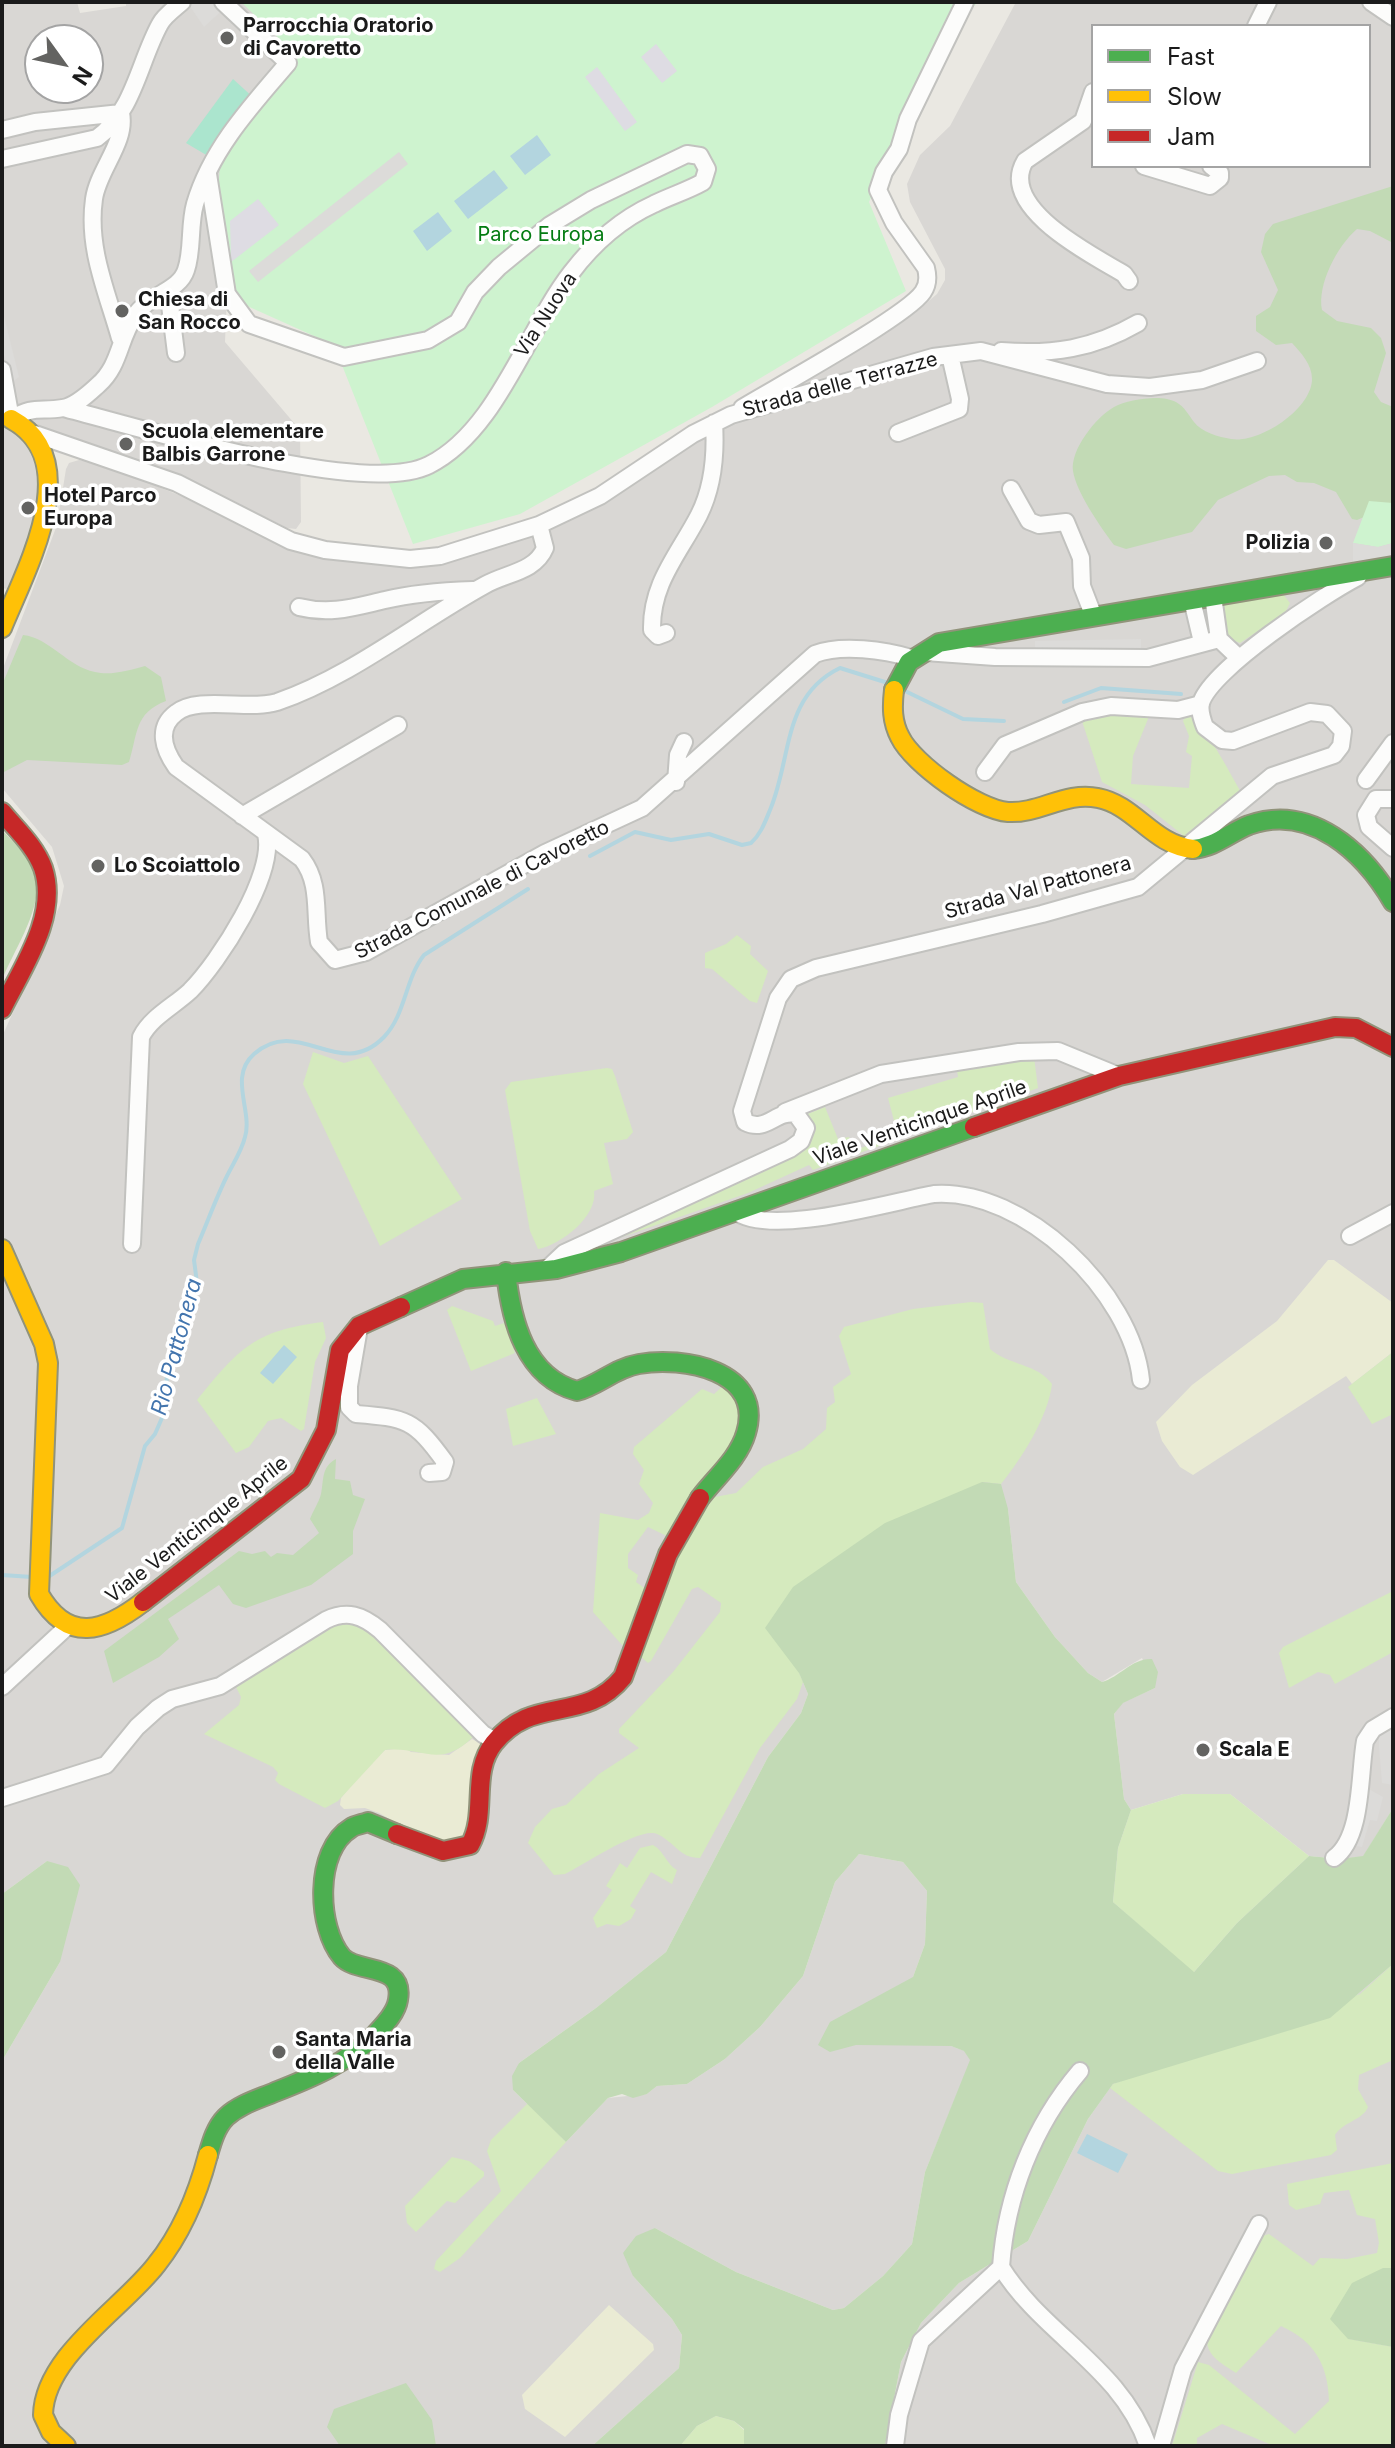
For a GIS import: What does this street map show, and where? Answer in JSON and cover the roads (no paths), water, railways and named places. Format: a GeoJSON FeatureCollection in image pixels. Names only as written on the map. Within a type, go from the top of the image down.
{"type":"FeatureCollection","features":[{"type":"Feature","properties":{"kind":"street"},"geometry":{"type":"LineString","coordinates":[[2,159],[97,138],[121,113],[161,21],[182,2]]}},
{"type":"Feature","properties":{"kind":"street"},"geometry":{"type":"LineString","coordinates":[[176,353],[170,305],[164,299],[186,272],[195,203],[208,174],[242,118],[288,63],[223,2]]}},
{"type":"Feature","properties":{"kind":"street","name":"Strada delle Terrazze"},"geometry":{"type":"LineString","coordinates":[[539,525],[600,496],[693,434],[731,415],[893,315],[922,293],[928,276],[926,268],[894,223],[878,190],[902,140],[908,119],[965,2]]}},
{"type":"Feature","properties":{"kind":"street"},"geometry":{"type":"LineString","coordinates":[[1257,24],[1268,2]]}},
{"type":"Feature","properties":{"kind":"street"},"geometry":{"type":"LineString","coordinates":[[1371,2],[1393,17]]}},
{"type":"Feature","properties":{"kind":"street"},"geometry":{"type":"LineString","coordinates":[[1091,98],[1083,121],[1025,161],[1021,182],[1032,207],[1048,225],[1073,246],[1124,274],[1129,281]]}},
{"type":"Feature","properties":{"kind":"street"},"geometry":{"type":"LineString","coordinates":[[2,130],[35,122],[121,113]]}},
{"type":"Feature","properties":{"kind":"street"},"geometry":{"type":"LineString","coordinates":[[7,413],[36,407],[63,408],[101,383],[118,358],[120,338],[100,274],[92,225],[94,197],[101,172],[124,125],[121,113]]}},
{"type":"Feature","properties":{"kind":"street","name":"Via Nuova"},"geometry":{"type":"LineString","coordinates":[[63,408],[324,471],[390,475],[428,466],[463,440],[485,414],[571,273],[613,228],[653,204],[703,182],[707,169],[700,156],[687,154],[591,200],[550,225],[499,267],[475,292],[458,322],[428,340],[344,357],[249,324],[227,294],[208,174]]}},
{"type":"Feature","properties":{"kind":"street"},"geometry":{"type":"LineString","coordinates":[[1151,168],[1210,186],[1220,178],[1220,173],[1214,168]]}},
{"type":"Feature","properties":{"kind":"street"},"geometry":{"type":"LineString","coordinates":[[120,338],[151,296],[172,289]]}},
{"type":"Feature","properties":{"kind":"street","name":"Strada delle Terrazze"},"geometry":{"type":"LineString","coordinates":[[988,353],[1069,351],[1103,342],[1138,323]]}},
{"type":"Feature","properties":{"kind":"street","name":"Strada delle Terrazze"},"geometry":{"type":"LineString","coordinates":[[731,415],[973,351],[1107,384],[1150,387],[1202,380],[1257,361]]}},
{"type":"Feature","properties":{"kind":"street","name":"Strada delle Terrazze"},"geometry":{"type":"LineString","coordinates":[[898,433],[959,409],[960,399],[950,355]]}},
{"type":"Feature","properties":{"kind":"street"},"geometry":{"type":"LineString","coordinates":[[2,370],[7,413],[35,434],[177,483],[291,541],[317,549],[398,558],[432,557],[539,525]]}},
{"type":"Feature","properties":{"kind":"street"},"geometry":{"type":"LineString","coordinates":[[666,633],[658,636],[652,630],[659,586],[705,500],[714,465],[714,423]]}},
{"type":"Feature","properties":{"kind":"street"},"geometry":{"type":"LineString","coordinates":[[2,628],[43,522],[49,497],[48,466],[35,434]]}},
{"type":"Feature","properties":{"kind":"street"},"geometry":{"type":"LineString","coordinates":[[1011,489],[1029,521],[1039,525],[1066,522],[1072,530],[1083,564],[1082,586],[1094,617]]}},
{"type":"Feature","properties":{"kind":"street","name":"Strada Comunale di Cavoretto"},"geometry":{"type":"LineString","coordinates":[[539,525],[545,548],[536,563],[475,590],[353,664],[277,702],[192,706],[172,715],[163,734],[169,758],[189,779],[302,859],[309,868],[316,890],[319,942],[329,956],[343,960],[366,952],[545,853],[642,808],[676,782],[728,730],[815,654],[853,651],[915,655]]}},
{"type":"Feature","properties":{"kind":"street"},"geometry":{"type":"LineString","coordinates":[[1393,566],[939,643],[915,655],[896,685],[891,719],[902,744],[985,806],[1008,813],[1070,797],[1100,798],[1124,807],[1160,837],[1182,848],[1206,848],[1254,824],[1307,825],[1326,831],[1354,848],[1374,868],[1393,902]]}},
{"type":"Feature","properties":{"kind":"street"},"geometry":{"type":"LineString","coordinates":[[985,772],[1005,745],[1082,712],[1111,706],[1178,710],[1201,704],[1207,691],[1239,658],[1344,584],[1372,570]]}},
{"type":"Feature","properties":{"kind":"street"},"geometry":{"type":"LineString","coordinates":[[299,607],[317,612],[340,611],[435,591],[475,590]]}},
{"type":"Feature","properties":{"kind":"street"},"geometry":{"type":"LineString","coordinates":[[1210,641],[1213,596]]}},
{"type":"Feature","properties":{"kind":"street"},"geometry":{"type":"LineString","coordinates":[[1192,600],[1210,641],[1239,658]]}},
{"type":"Feature","properties":{"kind":"street"},"geometry":{"type":"LineString","coordinates":[[915,655],[1148,658],[1210,641]]}},
{"type":"Feature","properties":{"kind":"street","name":"Strada Val Pattonera"},"geometry":{"type":"LineString","coordinates":[[859,1081],[785,1112],[764,1125],[751,1125],[743,1116],[742,1101],[778,998],[791,979],[816,968],[1042,914],[1138,887],[1272,776],[1334,755],[1344,736],[1339,722],[1321,712],[1310,712],[1233,741],[1222,740],[1205,727],[1201,704]]}},
{"type":"Feature","properties":{"kind":"street"},"geometry":{"type":"LineString","coordinates":[[242,816],[398,725]]}},
{"type":"Feature","properties":{"kind":"street"},"geometry":{"type":"LineString","coordinates":[[676,782],[678,755],[684,742]]}},
{"type":"Feature","properties":{"kind":"street"},"geometry":{"type":"LineString","coordinates":[[1366,780],[1393,743]]}},
{"type":"Feature","properties":{"kind":"street"},"geometry":{"type":"LineString","coordinates":[[1393,799],[1376,799],[1366,815],[1369,827],[1393,848]]}},
{"type":"Feature","properties":{"kind":"street"},"geometry":{"type":"LineString","coordinates":[[2,812],[43,865],[48,896],[44,914],[2,1009]]}},
{"type":"Feature","properties":{"kind":"street"},"geometry":{"type":"LineString","coordinates":[[132,1244],[141,1037],[151,1023],[200,981],[222,950],[266,864],[269,847],[266,834]]}},
{"type":"Feature","properties":{"kind":"street","name":"Viale Venticinque Aprile"},"geometry":{"type":"LineString","coordinates":[[69,1625],[96,1630],[110,1626],[301,1479],[326,1430],[340,1350],[359,1326],[463,1279],[547,1269],[621,1252],[1119,1076],[1335,1027],[1356,1028],[1393,1047]]}},
{"type":"Feature","properties":{"kind":"street","name":"Viale Venticinque Aprile"},"geometry":{"type":"LineString","coordinates":[[859,1081],[920,1065],[1035,1051],[1067,1053],[1119,1076]]}},
{"type":"Feature","properties":{"kind":"street"},"geometry":{"type":"LineString","coordinates":[[547,1269],[556,1258],[587,1242],[795,1146],[804,1135],[804,1123],[796,1114],[785,1112]]}},
{"type":"Feature","properties":{"kind":"street"},"geometry":{"type":"LineString","coordinates":[[735,1211],[745,1219],[773,1223],[934,1194],[960,1195],[999,1204],[1043,1234],[1097,1281],[1117,1311],[1141,1380]]}},
{"type":"Feature","properties":{"kind":"street"},"geometry":{"type":"LineString","coordinates":[[1350,1236],[1393,1213]]}},
{"type":"Feature","properties":{"kind":"street"},"geometry":{"type":"LineString","coordinates":[[2,1249],[44,1344],[48,1363],[38,1575],[45,1606],[69,1625],[2,1687]]}},
{"type":"Feature","properties":{"kind":"street"},"geometry":{"type":"LineString","coordinates":[[66,2446],[43,2419],[44,2401],[92,2329],[144,2278],[168,2249],[193,2200],[219,2125],[239,2107],[343,2063],[372,2039],[396,2008],[399,1994],[395,1981],[382,1970],[344,1960],[331,1940],[326,1907],[327,1879],[329,1853],[335,1842],[346,1828],[368,1822],[433,1851],[448,1852],[470,1845],[479,1830],[477,1784],[495,1741],[521,1719],[543,1709],[589,1707],[614,1691],[623,1677],[687,1517],[739,1448],[749,1426],[745,1399],[738,1389],[722,1374],[701,1363],[669,1361],[629,1366],[577,1391],[554,1384],[536,1364],[512,1313],[506,1272]]}},
{"type":"Feature","properties":{"kind":"street"},"geometry":{"type":"LineString","coordinates":[[359,1326],[349,1386],[349,1407],[356,1414],[396,1416],[408,1422],[445,1462],[442,1472],[429,1473]]}},
{"type":"Feature","properties":{"kind":"street"},"geometry":{"type":"LineString","coordinates":[[2,1798],[106,1765],[148,1716],[172,1699],[220,1686],[326,1620],[346,1613],[363,1618],[380,1630],[483,1734],[495,1741]]}},
{"type":"Feature","properties":{"kind":"street"},"geometry":{"type":"LineString","coordinates":[[1334,1858],[1344,1849],[1351,1831],[1365,1741],[1373,1729],[1393,1717]]}},
{"type":"Feature","properties":{"kind":"street"},"geometry":{"type":"LineString","coordinates":[[895,2446],[899,2415],[921,2341],[1001,2267],[1011,2205],[1033,2139],[1080,2071]]}},
{"type":"Feature","properties":{"kind":"street"},"geometry":{"type":"LineString","coordinates":[[1161,2446],[1183,2369],[1259,2224]]}},
{"type":"Feature","properties":{"kind":"street"},"geometry":{"type":"LineString","coordinates":[[1001,2267],[1030,2305],[1104,2375],[1138,2421],[1148,2446]]}},
{"type":"Feature","properties":{"kind":"water"},"geometry":{"type":"Polygon","coordinates":[[[537,135],[551,155],[525,175],[510,156],[537,135]]]}},
{"type":"Feature","properties":{"kind":"water"},"geometry":{"type":"Polygon","coordinates":[[[494,170],[508,188],[468,219],[454,201],[494,170]]]}},
{"type":"Feature","properties":{"kind":"water"},"geometry":{"type":"Polygon","coordinates":[[[438,212],[452,231],[427,251],[413,231],[438,212]]]}},
{"type":"Feature","properties":{"kind":"water"},"geometry":{"type":"Polygon","coordinates":[[[284,1345],[297,1357],[273,1384],[260,1373],[284,1345]]]}},
{"type":"Feature","properties":{"kind":"water"},"geometry":{"type":"Polygon","coordinates":[[[1087,2134],[1128,2154],[1118,2173],[1077,2153],[1087,2134]]]}},
{"type":"Feature","properties":{"kind":"waterway","name":"Rio Pattonera"},"geometry":{"type":"LineString","coordinates":[[590,856],[635,832],[671,840],[709,834],[742,845],[751,843],[770,810],[792,730],[808,695],[821,680],[840,668],[888,683]]}},
{"type":"Feature","properties":{"kind":"waterway","name":"Rio Pattonera"},"geometry":{"type":"LineString","coordinates":[[1064,702],[1101,688],[1181,694]]}},
{"type":"Feature","properties":{"kind":"waterway","name":"Rio Pattonera"},"geometry":{"type":"LineString","coordinates":[[903,690],[963,719],[1004,721]]}},
{"type":"Feature","properties":{"kind":"waterway","name":"Rio Pattonera"},"geometry":{"type":"LineString","coordinates":[[48,1577],[122,1528],[145,1446],[155,1434],[165,1411],[167,1375],[197,1283],[194,1260],[198,1244],[245,1137],[247,1127],[242,1084],[246,1063],[271,1044],[287,1041],[335,1052],[351,1053],[367,1049],[391,1028],[424,955],[528,889]]}},
{"type":"Feature","properties":{"kind":"waterway","name":"Rio Pattonera"},"geometry":{"type":"LineString","coordinates":[[2,1575],[32,1577]]}},
{"type":"Feature","properties":{"kind":"place","name":"Parrocchia Oratorio di Cavoretto"},"geometry":{"type":"Point","coordinates":[227,38]}},
{"type":"Feature","properties":{"kind":"place","name":"Chiesa di San Rocco"},"geometry":{"type":"Point","coordinates":[122,311]}},
{"type":"Feature","properties":{"kind":"place","name":"Scuola elementare Balbis Garrone"},"geometry":{"type":"Point","coordinates":[126,444]}},
{"type":"Feature","properties":{"kind":"place","name":"Hotel Parco Europa"},"geometry":{"type":"Point","coordinates":[28,508]}},
{"type":"Feature","properties":{"kind":"place","name":"Polizia"},"geometry":{"type":"Point","coordinates":[1326,543]}},
{"type":"Feature","properties":{"kind":"place","name":"Lo Scoiattolo"},"geometry":{"type":"Point","coordinates":[98,866]}},
{"type":"Feature","properties":{"kind":"place","name":"Scala E"},"geometry":{"type":"Point","coordinates":[1203,1750]}},
{"type":"Feature","properties":{"kind":"place","name":"Santa Maria della Valle"},"geometry":{"type":"Point","coordinates":[279,2052]}},
{"type":"Feature","properties":{"kind":"park label","name":"Parco Europa"},"geometry":{"type":"Point","coordinates":[541,235]}}]}
